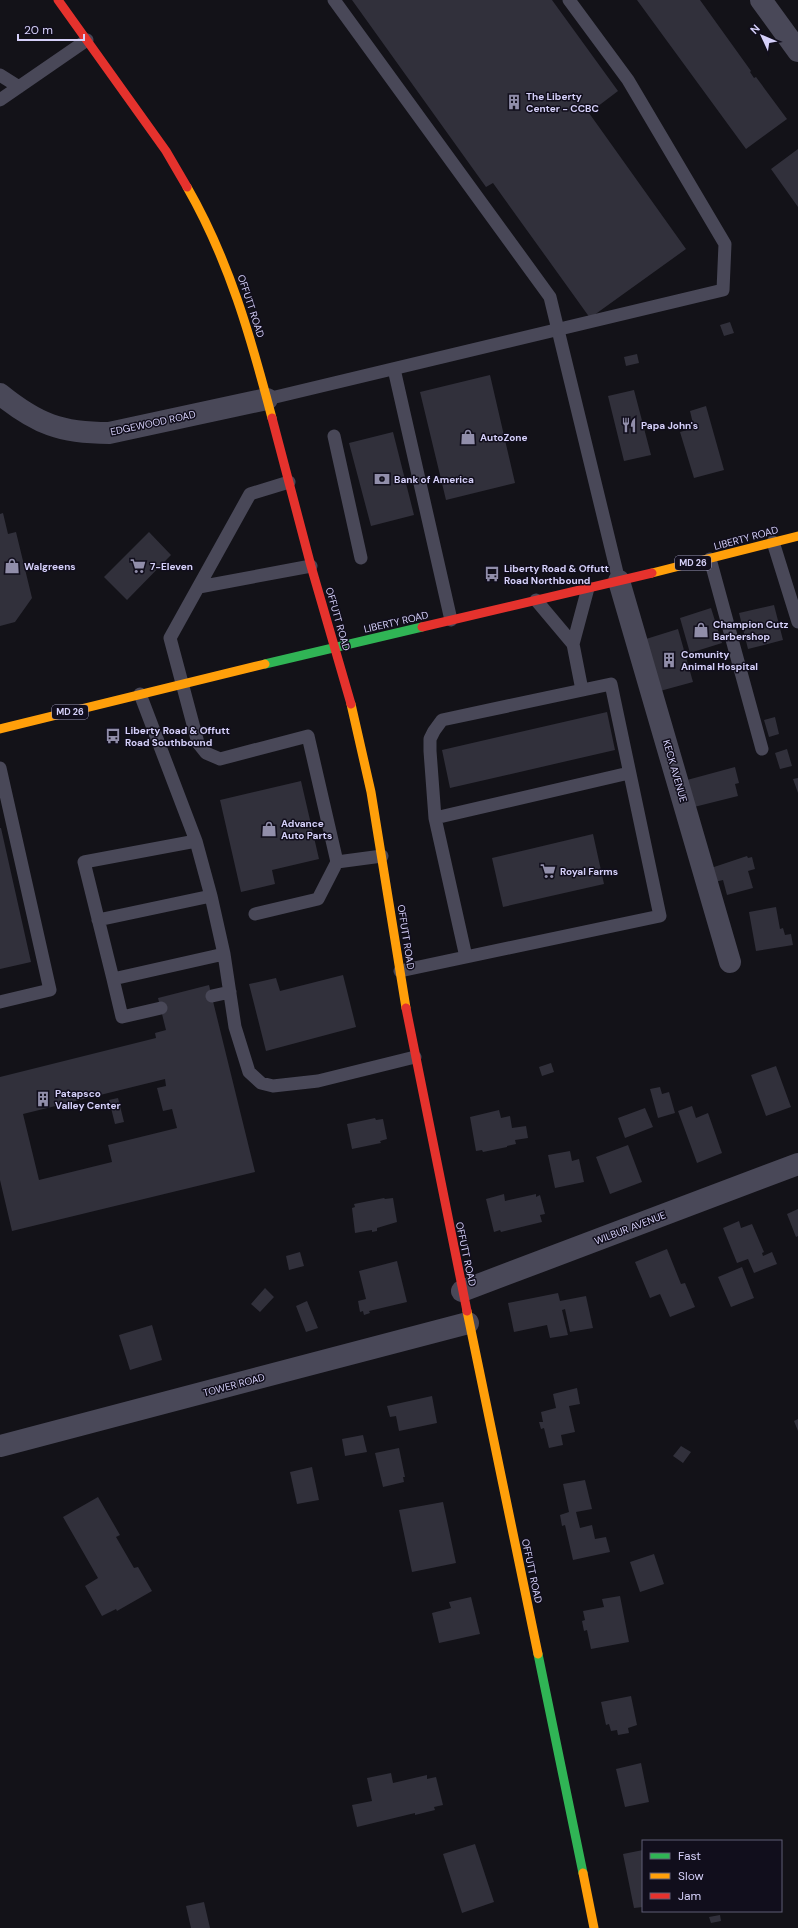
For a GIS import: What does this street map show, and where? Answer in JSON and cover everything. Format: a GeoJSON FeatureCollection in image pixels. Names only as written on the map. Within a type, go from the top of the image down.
{"type":"FeatureCollection","features":[{"type":"Feature","properties":{"kind":"street","name":"OFFUTT ROAD"},"geometry":{"type":"LineString","coordinates":[[58,0],[166,151],[205,218],[234,286],[267,399],[311,566],[352,708],[371,792],[415,1057],[468,1323],[541,1664],[594,1928]]}},
{"type":"Feature","properties":{"kind":"street"},"geometry":{"type":"LineString","coordinates":[[761,0],[798,51]]}},
{"type":"Feature","properties":{"kind":"street","name":"EDGEWOOD ROAD"},"geometry":{"type":"LineString","coordinates":[[0,394],[36,420],[63,429],[84,433],[109,433],[267,399]]}},
{"type":"Feature","properties":{"kind":"street","name":"LIBERTY ROAD"},"geometry":{"type":"LineString","coordinates":[[0,729],[140,694],[710,559],[798,536]]}},
{"type":"Feature","properties":{"kind":"street","name":"KECK AVENUE"},"geometry":{"type":"LineString","coordinates":[[619,581],[730,962]]}},
{"type":"Feature","properties":{"kind":"street","name":"WILBUR AVENUE"},"geometry":{"type":"LineString","coordinates":[[462,1291],[798,1164]]}},
{"type":"Feature","properties":{"kind":"street","name":"TOWER ROAD"},"geometry":{"type":"LineString","coordinates":[[0,1446],[468,1323]]}},
{"type":"Feature","properties":{"kind":"lane"},"geometry":{"type":"LineString","coordinates":[[334,0],[550,297],[619,581]]}},
{"type":"Feature","properties":{"kind":"lane"},"geometry":{"type":"LineString","coordinates":[[267,399],[723,290],[725,244],[628,80],[569,0]]}},
{"type":"Feature","properties":{"kind":"lane"},"geometry":{"type":"LineString","coordinates":[[0,100],[87,40]]}},
{"type":"Feature","properties":{"kind":"lane"},"geometry":{"type":"LineString","coordinates":[[0,75],[19,87]]}},
{"type":"Feature","properties":{"kind":"lane"},"geometry":{"type":"LineString","coordinates":[[394,369],[451,620]]}},
{"type":"Feature","properties":{"kind":"lane"},"geometry":{"type":"LineString","coordinates":[[334,436],[361,558]]}},
{"type":"Feature","properties":{"kind":"lane"},"geometry":{"type":"LineString","coordinates":[[255,914],[318,898],[337,862],[308,736],[220,759],[206,753],[198,743],[170,638],[250,494],[289,482]]}},
{"type":"Feature","properties":{"kind":"lane"},"geometry":{"type":"LineString","coordinates":[[773,542],[798,622]]}},
{"type":"Feature","properties":{"kind":"lane"},"geometry":{"type":"LineString","coordinates":[[710,559],[762,749]]}},
{"type":"Feature","properties":{"kind":"lane"},"geometry":{"type":"LineString","coordinates":[[199,587],[311,566]]}},
{"type":"Feature","properties":{"kind":"lane"},"geometry":{"type":"LineString","coordinates":[[582,690],[573,644],[588,588]]}},
{"type":"Feature","properties":{"kind":"lane"},"geometry":{"type":"LineString","coordinates":[[536,600],[573,644]]}},
{"type":"Feature","properties":{"kind":"lane"},"geometry":{"type":"LineString","coordinates":[[400,971],[660,916],[611,684],[442,720],[434,731],[430,739],[430,751],[435,818],[466,957]]}},
{"type":"Feature","properties":{"kind":"lane"},"geometry":{"type":"LineString","coordinates":[[140,694],[196,841],[211,896],[224,954],[235,1027],[249,1072],[261,1082],[273,1086],[318,1081],[415,1057]]}},
{"type":"Feature","properties":{"kind":"lane"},"geometry":{"type":"LineString","coordinates":[[0,768],[50,990],[0,1002]]}},
{"type":"Feature","properties":{"kind":"lane"},"geometry":{"type":"LineString","coordinates":[[435,818],[629,773]]}},
{"type":"Feature","properties":{"kind":"lane"},"geometry":{"type":"LineString","coordinates":[[161,1008],[122,1017],[84,862],[196,841]]}},
{"type":"Feature","properties":{"kind":"lane"},"geometry":{"type":"LineString","coordinates":[[337,862],[382,856]]}},
{"type":"Feature","properties":{"kind":"lane"},"geometry":{"type":"LineString","coordinates":[[98,920],[211,896]]}},
{"type":"Feature","properties":{"kind":"lane"},"geometry":{"type":"LineString","coordinates":[[112,979],[224,954]]}},
{"type":"Feature","properties":{"kind":"lane"},"geometry":{"type":"LineString","coordinates":[[212,996],[230,992]]}},
{"type":"Feature","properties":{"kind":"building"},"geometry":{"type":"Polygon","coordinates":[[[352,0],[552,0],[618,91],[589,113],[686,249],[590,318],[493,183],[486,187],[352,0]]]}},
{"type":"Feature","properties":{"kind":"building"},"geometry":{"type":"Polygon","coordinates":[[[637,0],[700,0],[751,71],[750,72],[754,78],[756,77],[787,119],[746,149],[637,0]]]}},
{"type":"Feature","properties":{"kind":"building"},"geometry":{"type":"Polygon","coordinates":[[[798,149],[798,207],[771,169],[798,149]]]}},
{"type":"Feature","properties":{"kind":"building"},"geometry":{"type":"Polygon","coordinates":[[[730,322],[734,333],[724,336],[720,325],[730,322]]]}},
{"type":"Feature","properties":{"kind":"building"},"geometry":{"type":"Polygon","coordinates":[[[637,354],[639,363],[626,366],[624,357],[637,354]]]}},
{"type":"Feature","properties":{"kind":"building","name":"AutoZone"},"geometry":{"type":"Polygon","coordinates":[[[490,375],[515,483],[446,500],[420,392],[490,375]]]}},
{"type":"Feature","properties":{"kind":"building","name":"Papa John's"},"geometry":{"type":"Polygon","coordinates":[[[634,390],[651,455],[624,461],[608,396],[634,390]]]}},
{"type":"Feature","properties":{"kind":"building"},"geometry":{"type":"Polygon","coordinates":[[[706,406],[724,470],[694,478],[680,432],[694,428],[690,411],[706,406]]]}},
{"type":"Feature","properties":{"kind":"building","name":"Bank of America"},"geometry":{"type":"Polygon","coordinates":[[[393,432],[414,515],[371,526],[349,443],[393,432]]]}},
{"type":"Feature","properties":{"kind":"building","name":"Walgreens"},"geometry":{"type":"Polygon","coordinates":[[[3,513],[8,534],[16,532],[32,598],[15,622],[0,626],[0,514],[3,513]]]}},
{"type":"Feature","properties":{"kind":"building","name":"7-Eleven"},"geometry":{"type":"Polygon","coordinates":[[[149,532],[171,555],[127,600],[104,577],[149,532]]]}},
{"type":"Feature","properties":{"kind":"building"},"geometry":{"type":"Polygon","coordinates":[[[774,605],[783,640],[748,649],[739,613],[774,605]]]}},
{"type":"Feature","properties":{"kind":"building","name":"Champion Cutz Barbershop"},"geometry":{"type":"Polygon","coordinates":[[[711,608],[722,643],[690,653],[680,618],[711,608]]]}},
{"type":"Feature","properties":{"kind":"building","name":"Comunity Animal Hospital"},"geometry":{"type":"Polygon","coordinates":[[[678,629],[693,682],[660,691],[646,639],[678,629]]]}},
{"type":"Feature","properties":{"kind":"building"},"geometry":{"type":"Polygon","coordinates":[[[607,712],[615,750],[450,788],[442,750],[607,712]]]}},
{"type":"Feature","properties":{"kind":"building"},"geometry":{"type":"Polygon","coordinates":[[[775,717],[779,734],[769,737],[764,720],[775,717]]]}},
{"type":"Feature","properties":{"kind":"building"},"geometry":{"type":"Polygon","coordinates":[[[787,749],[792,766],[780,769],[775,753],[787,749]]]}},
{"type":"Feature","properties":{"kind":"building"},"geometry":{"type":"Polygon","coordinates":[[[735,767],[739,783],[735,784],[738,796],[694,807],[687,780],[735,767]]]}},
{"type":"Feature","properties":{"kind":"building"},"geometry":{"type":"Polygon","coordinates":[[[798,778],[798,793],[793,779],[798,778]]]}},
{"type":"Feature","properties":{"kind":"building","name":"Advance Auto Parts"},"geometry":{"type":"Polygon","coordinates":[[[301,781],[319,859],[272,870],[275,884],[241,892],[220,800],[301,781]]]}},
{"type":"Feature","properties":{"kind":"building"},"geometry":{"type":"Polygon","coordinates":[[[0,828],[31,962],[0,969],[0,828]]]}},
{"type":"Feature","properties":{"kind":"building","name":"Royal Farms"},"geometry":{"type":"Polygon","coordinates":[[[593,834],[604,884],[503,907],[492,858],[593,834]]]}},
{"type":"Feature","properties":{"kind":"building"},"geometry":{"type":"Polygon","coordinates":[[[747,856],[748,858],[752,857],[755,869],[748,871],[753,888],[727,895],[723,880],[715,882],[711,868],[747,856]]]}},
{"type":"Feature","properties":{"kind":"building"},"geometry":{"type":"Polygon","coordinates":[[[776,907],[780,929],[783,928],[785,935],[791,934],[793,945],[756,951],[749,912],[776,907]]]}},
{"type":"Feature","properties":{"kind":"building"},"geometry":{"type":"Polygon","coordinates":[[[343,975],[356,1027],[266,1051],[249,984],[276,978],[280,991],[343,975]]]}},
{"type":"Feature","properties":{"kind":"building","name":"Patapsco Valley Center"},"geometry":{"type":"Polygon","coordinates":[[[209,985],[255,1172],[12,1231],[0,1180],[0,1077],[156,1038],[155,1033],[166,1030],[158,998],[209,985]],[[165,1079],[23,1114],[39,1180],[112,1162],[108,1145],[177,1128],[172,1109],[163,1111],[157,1088],[166,1086],[165,1079]]]}},
{"type":"Feature","properties":{"kind":"building"},"geometry":{"type":"Polygon","coordinates":[[[551,1063],[554,1072],[542,1076],[539,1067],[551,1063]]]}},
{"type":"Feature","properties":{"kind":"building"},"geometry":{"type":"Polygon","coordinates":[[[776,1066],[791,1107],[766,1116],[751,1075],[776,1066]]]}},
{"type":"Feature","properties":{"kind":"building"},"geometry":{"type":"Polygon","coordinates":[[[660,1087],[662,1094],[669,1092],[675,1113],[658,1118],[650,1089],[660,1087]]]}},
{"type":"Feature","properties":{"kind":"building"},"geometry":{"type":"Polygon","coordinates":[[[118,1098],[124,1122],[115,1124],[109,1100],[118,1098]]]}},
{"type":"Feature","properties":{"kind":"building"},"geometry":{"type":"Polygon","coordinates":[[[692,1106],[696,1118],[708,1113],[722,1153],[697,1163],[678,1111],[692,1106]]]}},
{"type":"Feature","properties":{"kind":"building"},"geometry":{"type":"Polygon","coordinates":[[[645,1108],[653,1127],[625,1138],[618,1118],[645,1108]]]}},
{"type":"Feature","properties":{"kind":"building"},"geometry":{"type":"Polygon","coordinates":[[[499,1110],[501,1118],[510,1116],[512,1128],[526,1126],[528,1138],[515,1140],[516,1144],[507,1147],[483,1152],[482,1150],[476,1151],[470,1117],[499,1110]]]}},
{"type":"Feature","properties":{"kind":"building"},"geometry":{"type":"Polygon","coordinates":[[[375,1118],[376,1120],[383,1119],[387,1139],[380,1141],[381,1143],[352,1149],[347,1124],[375,1118]]]}},
{"type":"Feature","properties":{"kind":"building"},"geometry":{"type":"Polygon","coordinates":[[[628,1145],[642,1182],[610,1194],[596,1157],[628,1145]]]}},
{"type":"Feature","properties":{"kind":"building"},"geometry":{"type":"Polygon","coordinates":[[[570,1151],[572,1161],[579,1159],[584,1182],[555,1188],[548,1155],[570,1151]]]}},
{"type":"Feature","properties":{"kind":"building"},"geometry":{"type":"Polygon","coordinates":[[[504,1194],[505,1201],[536,1194],[536,1197],[540,1195],[545,1214],[540,1215],[542,1222],[501,1232],[500,1230],[494,1232],[486,1199],[504,1194]]]}},
{"type":"Feature","properties":{"kind":"building"},"geometry":{"type":"Polygon","coordinates":[[[384,1198],[393,1198],[397,1222],[377,1228],[377,1231],[372,1232],[372,1230],[355,1233],[352,1208],[355,1207],[354,1204],[384,1198]]]}},
{"type":"Feature","properties":{"kind":"building"},"geometry":{"type":"Polygon","coordinates":[[[798,1209],[798,1236],[796,1237],[787,1214],[798,1209]]]}},
{"type":"Feature","properties":{"kind":"building"},"geometry":{"type":"Polygon","coordinates":[[[739,1221],[741,1228],[752,1224],[764,1252],[762,1253],[763,1256],[772,1252],[777,1264],[754,1273],[748,1259],[737,1263],[723,1228],[739,1221]]]}},
{"type":"Feature","properties":{"kind":"building"},"geometry":{"type":"Polygon","coordinates":[[[667,1249],[681,1284],[685,1283],[695,1307],[670,1317],[660,1294],[650,1298],[635,1262],[667,1249]]]}},
{"type":"Feature","properties":{"kind":"building"},"geometry":{"type":"Polygon","coordinates":[[[300,1252],[304,1266],[289,1270],[286,1256],[300,1252]]]}},
{"type":"Feature","properties":{"kind":"building"},"geometry":{"type":"Polygon","coordinates":[[[397,1261],[407,1302],[369,1311],[370,1313],[364,1315],[363,1311],[360,1312],[358,1301],[366,1299],[359,1271],[397,1261]]]}},
{"type":"Feature","properties":{"kind":"building"},"geometry":{"type":"Polygon","coordinates":[[[742,1267],[754,1298],[731,1307],[718,1277],[742,1267]]]}},
{"type":"Feature","properties":{"kind":"building"},"geometry":{"type":"Polygon","coordinates":[[[265,1288],[274,1297],[260,1312],[251,1304],[265,1288]]]}},
{"type":"Feature","properties":{"kind":"building"},"geometry":{"type":"Polygon","coordinates":[[[558,1293],[560,1301],[586,1296],[593,1328],[570,1332],[565,1309],[562,1310],[568,1335],[550,1338],[547,1325],[514,1332],[508,1303],[558,1293]]]}},
{"type":"Feature","properties":{"kind":"building"},"geometry":{"type":"Polygon","coordinates":[[[307,1301],[318,1328],[306,1332],[296,1306],[307,1301]]]}},
{"type":"Feature","properties":{"kind":"building"},"geometry":{"type":"Polygon","coordinates":[[[152,1325],[162,1360],[130,1370],[119,1335],[152,1325]]]}},
{"type":"Feature","properties":{"kind":"building"},"geometry":{"type":"Polygon","coordinates":[[[577,1388],[580,1404],[569,1406],[575,1432],[561,1435],[563,1445],[549,1448],[544,1428],[541,1429],[539,1422],[543,1422],[541,1412],[556,1408],[553,1394],[577,1388]]]}},
{"type":"Feature","properties":{"kind":"building"},"geometry":{"type":"Polygon","coordinates":[[[432,1396],[437,1423],[399,1431],[396,1416],[390,1417],[387,1406],[432,1396]]]}},
{"type":"Feature","properties":{"kind":"building"},"geometry":{"type":"Polygon","coordinates":[[[798,1419],[798,1431],[794,1421],[798,1419]]]}},
{"type":"Feature","properties":{"kind":"building"},"geometry":{"type":"Polygon","coordinates":[[[363,1435],[367,1452],[345,1456],[342,1439],[363,1435]]]}},
{"type":"Feature","properties":{"kind":"building"},"geometry":{"type":"Polygon","coordinates":[[[681,1446],[691,1452],[683,1463],[673,1456],[681,1446]]]}},
{"type":"Feature","properties":{"kind":"building"},"geometry":{"type":"Polygon","coordinates":[[[399,1448],[405,1477],[403,1477],[404,1482],[383,1487],[375,1453],[399,1448]]]}},
{"type":"Feature","properties":{"kind":"building"},"geometry":{"type":"Polygon","coordinates":[[[312,1467],[319,1500],[297,1504],[290,1472],[312,1467]]]}},
{"type":"Feature","properties":{"kind":"building"},"geometry":{"type":"Polygon","coordinates":[[[585,1480],[592,1509],[576,1512],[580,1528],[592,1525],[595,1539],[606,1537],[610,1552],[573,1560],[565,1525],[562,1526],[560,1515],[569,1512],[563,1484],[585,1480]]]}},
{"type":"Feature","properties":{"kind":"building"},"geometry":{"type":"Polygon","coordinates":[[[98,1497],[120,1535],[116,1537],[134,1568],[138,1567],[152,1591],[117,1611],[116,1609],[102,1616],[85,1586],[98,1578],[63,1517],[98,1497]]]}},
{"type":"Feature","properties":{"kind":"building"},"geometry":{"type":"Polygon","coordinates":[[[443,1502],[456,1563],[412,1572],[399,1510],[443,1502]]]}},
{"type":"Feature","properties":{"kind":"building"},"geometry":{"type":"Polygon","coordinates":[[[654,1554],[664,1584],[640,1592],[630,1562],[654,1554]]]}},
{"type":"Feature","properties":{"kind":"building"},"geometry":{"type":"Polygon","coordinates":[[[620,1596],[629,1642],[591,1649],[587,1630],[584,1631],[582,1621],[585,1620],[583,1611],[604,1607],[602,1599],[620,1596]]]}},
{"type":"Feature","properties":{"kind":"building"},"geometry":{"type":"Polygon","coordinates":[[[471,1597],[480,1634],[439,1643],[432,1613],[451,1608],[449,1602],[471,1597]]]}},
{"type":"Feature","properties":{"kind":"building"},"geometry":{"type":"Polygon","coordinates":[[[631,1696],[637,1725],[628,1728],[629,1733],[618,1735],[617,1730],[611,1731],[609,1724],[606,1725],[601,1702],[631,1696]]]}},
{"type":"Feature","properties":{"kind":"building"},"geometry":{"type":"Polygon","coordinates":[[[641,1763],[649,1802],[625,1807],[616,1769],[641,1763]]]}},
{"type":"Feature","properties":{"kind":"building"},"geometry":{"type":"Polygon","coordinates":[[[391,1773],[393,1783],[427,1775],[427,1779],[436,1777],[443,1805],[434,1807],[435,1810],[415,1815],[415,1813],[357,1827],[352,1805],[372,1801],[367,1778],[391,1773]]]}},
{"type":"Feature","properties":{"kind":"building"},"geometry":{"type":"Polygon","coordinates":[[[475,1844],[494,1902],[462,1913],[443,1854],[475,1844]]]}},
{"type":"Feature","properties":{"kind":"building"},"geometry":{"type":"Polygon","coordinates":[[[642,1850],[642,1907],[634,1908],[623,1854],[642,1850]]]}},
{"type":"Feature","properties":{"kind":"building"},"geometry":{"type":"Polygon","coordinates":[[[204,1902],[210,1928],[191,1928],[186,1906],[204,1902]]]}},
{"type":"Feature","properties":{"kind":"building"},"geometry":{"type":"Polygon","coordinates":[[[720,1915],[721,1921],[711,1923],[709,1917],[720,1915]]]}},
{"type":"Feature","properties":{"kind":"traffic: fast"},"geometry":{"type":"LineString","coordinates":[[265,664],[422,627]]}},
{"type":"Feature","properties":{"kind":"traffic: fast"},"geometry":{"type":"LineString","coordinates":[[538,1654],[583,1873]]}},
{"type":"Feature","properties":{"kind":"traffic: slow"},"geometry":{"type":"LineString","coordinates":[[187,187],[202,215],[227,271],[256,358],[272,418]]}},
{"type":"Feature","properties":{"kind":"traffic: slow"},"geometry":{"type":"LineString","coordinates":[[652,573],[798,536]]}},
{"type":"Feature","properties":{"kind":"traffic: slow"},"geometry":{"type":"LineString","coordinates":[[0,729],[265,664]]}},
{"type":"Feature","properties":{"kind":"traffic: slow"},"geometry":{"type":"LineString","coordinates":[[351,704],[371,792],[406,1008]]}},
{"type":"Feature","properties":{"kind":"traffic: slow"},"geometry":{"type":"LineString","coordinates":[[467,1311],[538,1654]]}},
{"type":"Feature","properties":{"kind":"traffic: slow"},"geometry":{"type":"LineString","coordinates":[[583,1873],[594,1928]]}},
{"type":"Feature","properties":{"kind":"traffic: jam"},"geometry":{"type":"LineString","coordinates":[[58,0],[166,151],[187,187]]}},
{"type":"Feature","properties":{"kind":"traffic: jam"},"geometry":{"type":"LineString","coordinates":[[272,418],[311,566],[351,704]]}},
{"type":"Feature","properties":{"kind":"traffic: jam"},"geometry":{"type":"LineString","coordinates":[[422,627],[652,573]]}},
{"type":"Feature","properties":{"kind":"traffic: jam"},"geometry":{"type":"LineString","coordinates":[[406,1008],[467,1311]]}},
{"type":"Feature","properties":{"kind":"place","name":"The Liberty Center - CCBC"},"geometry":{"type":"Point","coordinates":[514,102]}},
{"type":"Feature","properties":{"kind":"place","name":"Papa John's"},"geometry":{"type":"Point","coordinates":[629,425]}},
{"type":"Feature","properties":{"kind":"place","name":"AutoZone"},"geometry":{"type":"Point","coordinates":[468,437]}},
{"type":"Feature","properties":{"kind":"place","name":"Bank of America"},"geometry":{"type":"Point","coordinates":[382,479]}},
{"type":"Feature","properties":{"kind":"place","name":"Walgreens"},"geometry":{"type":"Point","coordinates":[12,566]}},
{"type":"Feature","properties":{"kind":"place","name":"7-Eleven"},"geometry":{"type":"Point","coordinates":[138,566]}},
{"type":"Feature","properties":{"kind":"place","name":"Liberty Road & Offutt Road Northbound"},"geometry":{"type":"Point","coordinates":[492,574]}},
{"type":"Feature","properties":{"kind":"place","name":"Champion Cutz Barbershop"},"geometry":{"type":"Point","coordinates":[701,630]}},
{"type":"Feature","properties":{"kind":"place","name":"Comunity Animal Hospital"},"geometry":{"type":"Point","coordinates":[669,660]}},
{"type":"Feature","properties":{"kind":"place","name":"Liberty Road & Offutt Road Southbound"},"geometry":{"type":"Point","coordinates":[113,736]}},
{"type":"Feature","properties":{"kind":"place","name":"Advance Auto Parts"},"geometry":{"type":"Point","coordinates":[269,829]}},
{"type":"Feature","properties":{"kind":"place","name":"Royal Farms"},"geometry":{"type":"Point","coordinates":[548,871]}},
{"type":"Feature","properties":{"kind":"place","name":"Patapsco Valley Center"},"geometry":{"type":"Point","coordinates":[43,1099]}}]}
